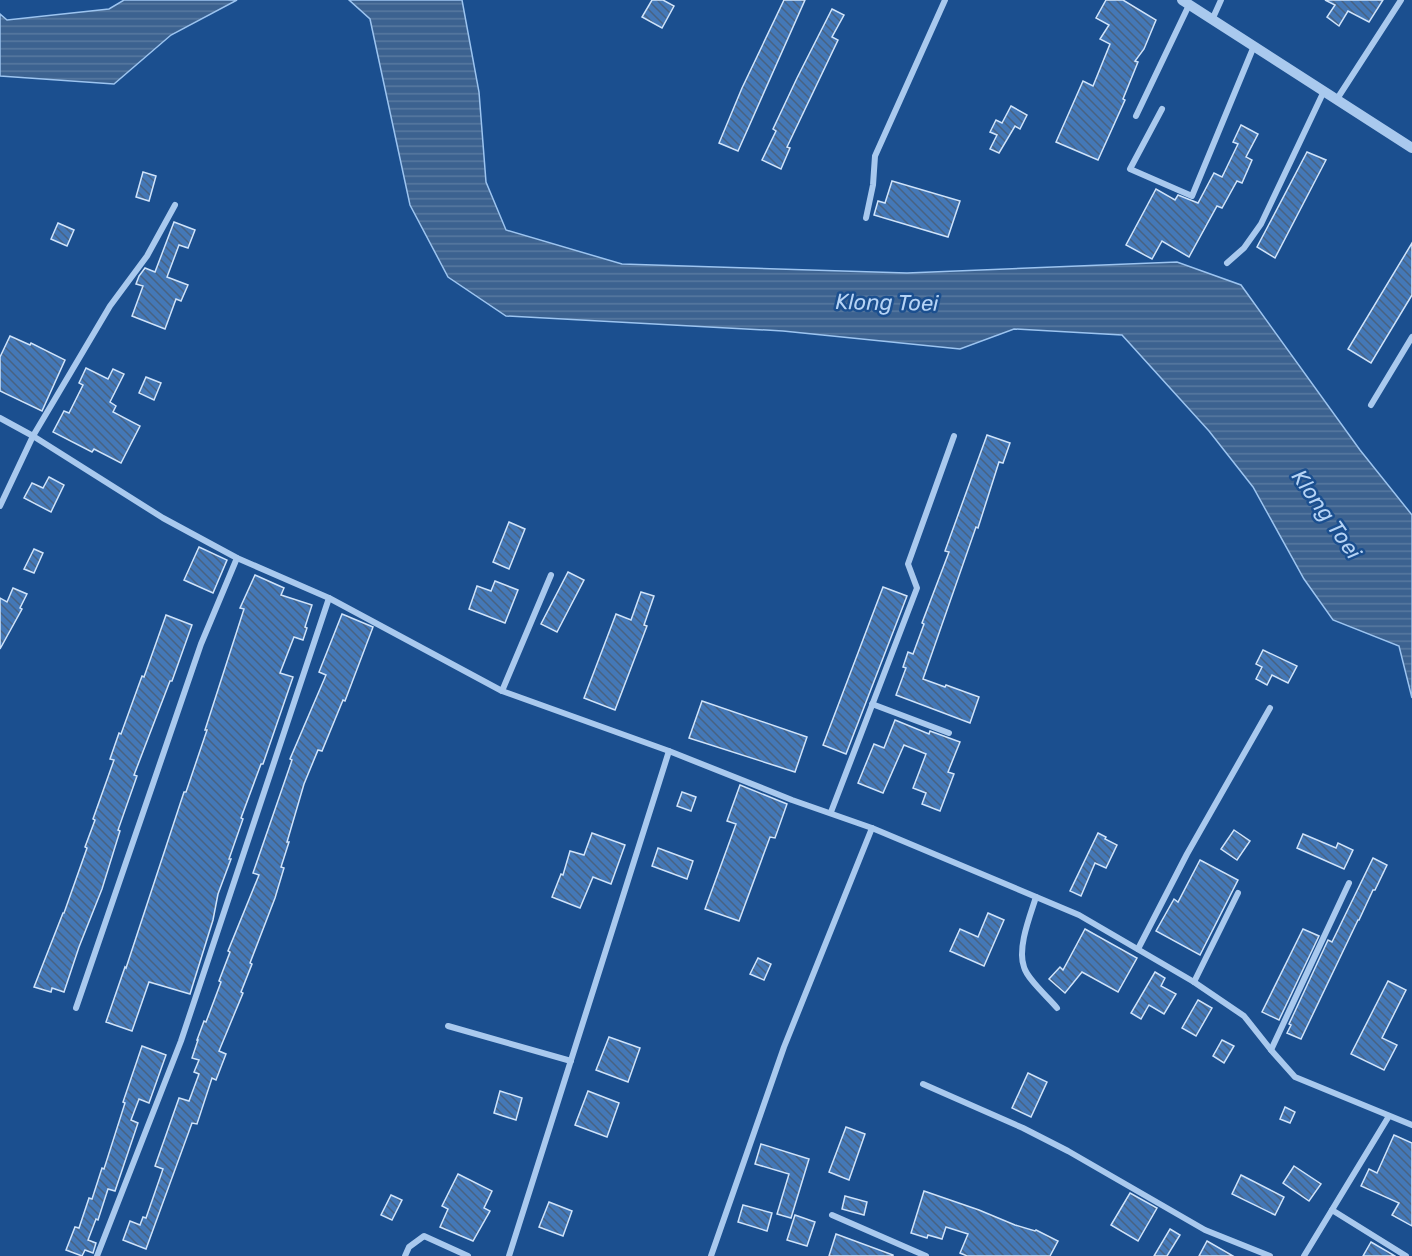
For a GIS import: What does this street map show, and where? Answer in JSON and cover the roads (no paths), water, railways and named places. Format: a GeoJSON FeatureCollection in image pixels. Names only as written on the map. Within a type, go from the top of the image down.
{"type":"FeatureCollection","features":[{"type":"Feature","properties":{"kind":"street"},"geometry":{"type":"LineString","coordinates":[[866,218],[873,185],[875,156],[945,0]]}},
{"type":"Feature","properties":{"kind":"street"},"geometry":{"type":"LineString","coordinates":[[1212,20],[1221,0]]}},
{"type":"Feature","properties":{"kind":"street"},"geometry":{"type":"LineString","coordinates":[[1337,99],[1401,0]]}},
{"type":"Feature","properties":{"kind":"street"},"geometry":{"type":"LineString","coordinates":[[1136,116],[1185,2],[1412,148]]}},
{"type":"Feature","properties":{"kind":"street"},"geometry":{"type":"LineString","coordinates":[[1162,109],[1130,169],[1192,195],[1254,46]]}},
{"type":"Feature","properties":{"kind":"street"},"geometry":{"type":"LineString","coordinates":[[1227,263],[1244,248],[1261,224],[1324,91]]}},
{"type":"Feature","properties":{"kind":"street"},"geometry":{"type":"LineString","coordinates":[[0,506],[33,436],[110,306],[147,256],[175,205]]}},
{"type":"Feature","properties":{"kind":"street"},"geometry":{"type":"LineString","coordinates":[[1371,405],[1412,337]]}},
{"type":"Feature","properties":{"kind":"street"},"geometry":{"type":"LineString","coordinates":[[0,418],[33,436],[162,518],[237,558],[329,598],[502,691],[669,751],[792,800],[831,812],[1079,915],[1194,982],[1244,1016],[1295,1077],[1412,1125]]}},
{"type":"Feature","properties":{"kind":"street"},"geometry":{"type":"LineString","coordinates":[[831,812],[917,588],[908,564],[954,436]]}},
{"type":"Feature","properties":{"kind":"street"},"geometry":{"type":"LineString","coordinates":[[76,1008],[201,644],[237,558]]}},
{"type":"Feature","properties":{"kind":"street"},"geometry":{"type":"LineString","coordinates":[[502,691],[551,575]]}},
{"type":"Feature","properties":{"kind":"street"},"geometry":{"type":"LineString","coordinates":[[97,1256],[181,1041],[329,598]]}},
{"type":"Feature","properties":{"kind":"street"},"geometry":{"type":"LineString","coordinates":[[872,704],[949,732]]}},
{"type":"Feature","properties":{"kind":"street"},"geometry":{"type":"LineString","coordinates":[[1138,949],[1187,854],[1270,708]]}},
{"type":"Feature","properties":{"kind":"street"},"geometry":{"type":"LineString","coordinates":[[509,1256],[669,751]]}},
{"type":"Feature","properties":{"kind":"street"},"geometry":{"type":"LineString","coordinates":[[711,1256],[784,1047],[872,828]]}},
{"type":"Feature","properties":{"kind":"street"},"geometry":{"type":"LineString","coordinates":[[1271,1050],[1349,882]]}},
{"type":"Feature","properties":{"kind":"street"},"geometry":{"type":"LineString","coordinates":[[1194,982],[1238,893]]}},
{"type":"Feature","properties":{"kind":"street"},"geometry":{"type":"LineString","coordinates":[[1036,897],[1027,925],[1022,952],[1024,968],[1057,1008]]}},
{"type":"Feature","properties":{"kind":"street"},"geometry":{"type":"LineString","coordinates":[[448,1026],[571,1061]]}},
{"type":"Feature","properties":{"kind":"street"},"geometry":{"type":"LineString","coordinates":[[922,1084],[1023,1128],[1068,1151],[1205,1230],[1270,1256]]}},
{"type":"Feature","properties":{"kind":"street"},"geometry":{"type":"LineString","coordinates":[[1304,1256],[1389,1116]]}},
{"type":"Feature","properties":{"kind":"street"},"geometry":{"type":"LineString","coordinates":[[1332,1210],[1406,1256]]}},
{"type":"Feature","properties":{"kind":"street"},"geometry":{"type":"LineString","coordinates":[[832,1215],[926,1256]]}},
{"type":"Feature","properties":{"kind":"street"},"geometry":{"type":"LineString","coordinates":[[405,1256],[409,1247],[424,1236],[468,1256]]}},
{"type":"Feature","properties":{"kind":"water"},"geometry":{"type":"Polygon","coordinates":[[[124,0],[237,0],[171,35],[114,84],[0,76],[0,14],[7,20],[109,9],[124,0]]]}},
{"type":"Feature","properties":{"kind":"water","name":"Klong Toei"},"geometry":{"type":"Polygon","coordinates":[[[349,0],[462,0],[479,92],[486,182],[506,230],[622,264],[907,273],[1177,262],[1241,285],[1360,450],[1412,515],[1412,698],[1399,646],[1333,620],[1304,579],[1253,487],[1209,431],[1122,335],[1014,329],[960,349],[783,331],[506,316],[448,277],[410,205],[370,19],[349,0]]]}}]}
